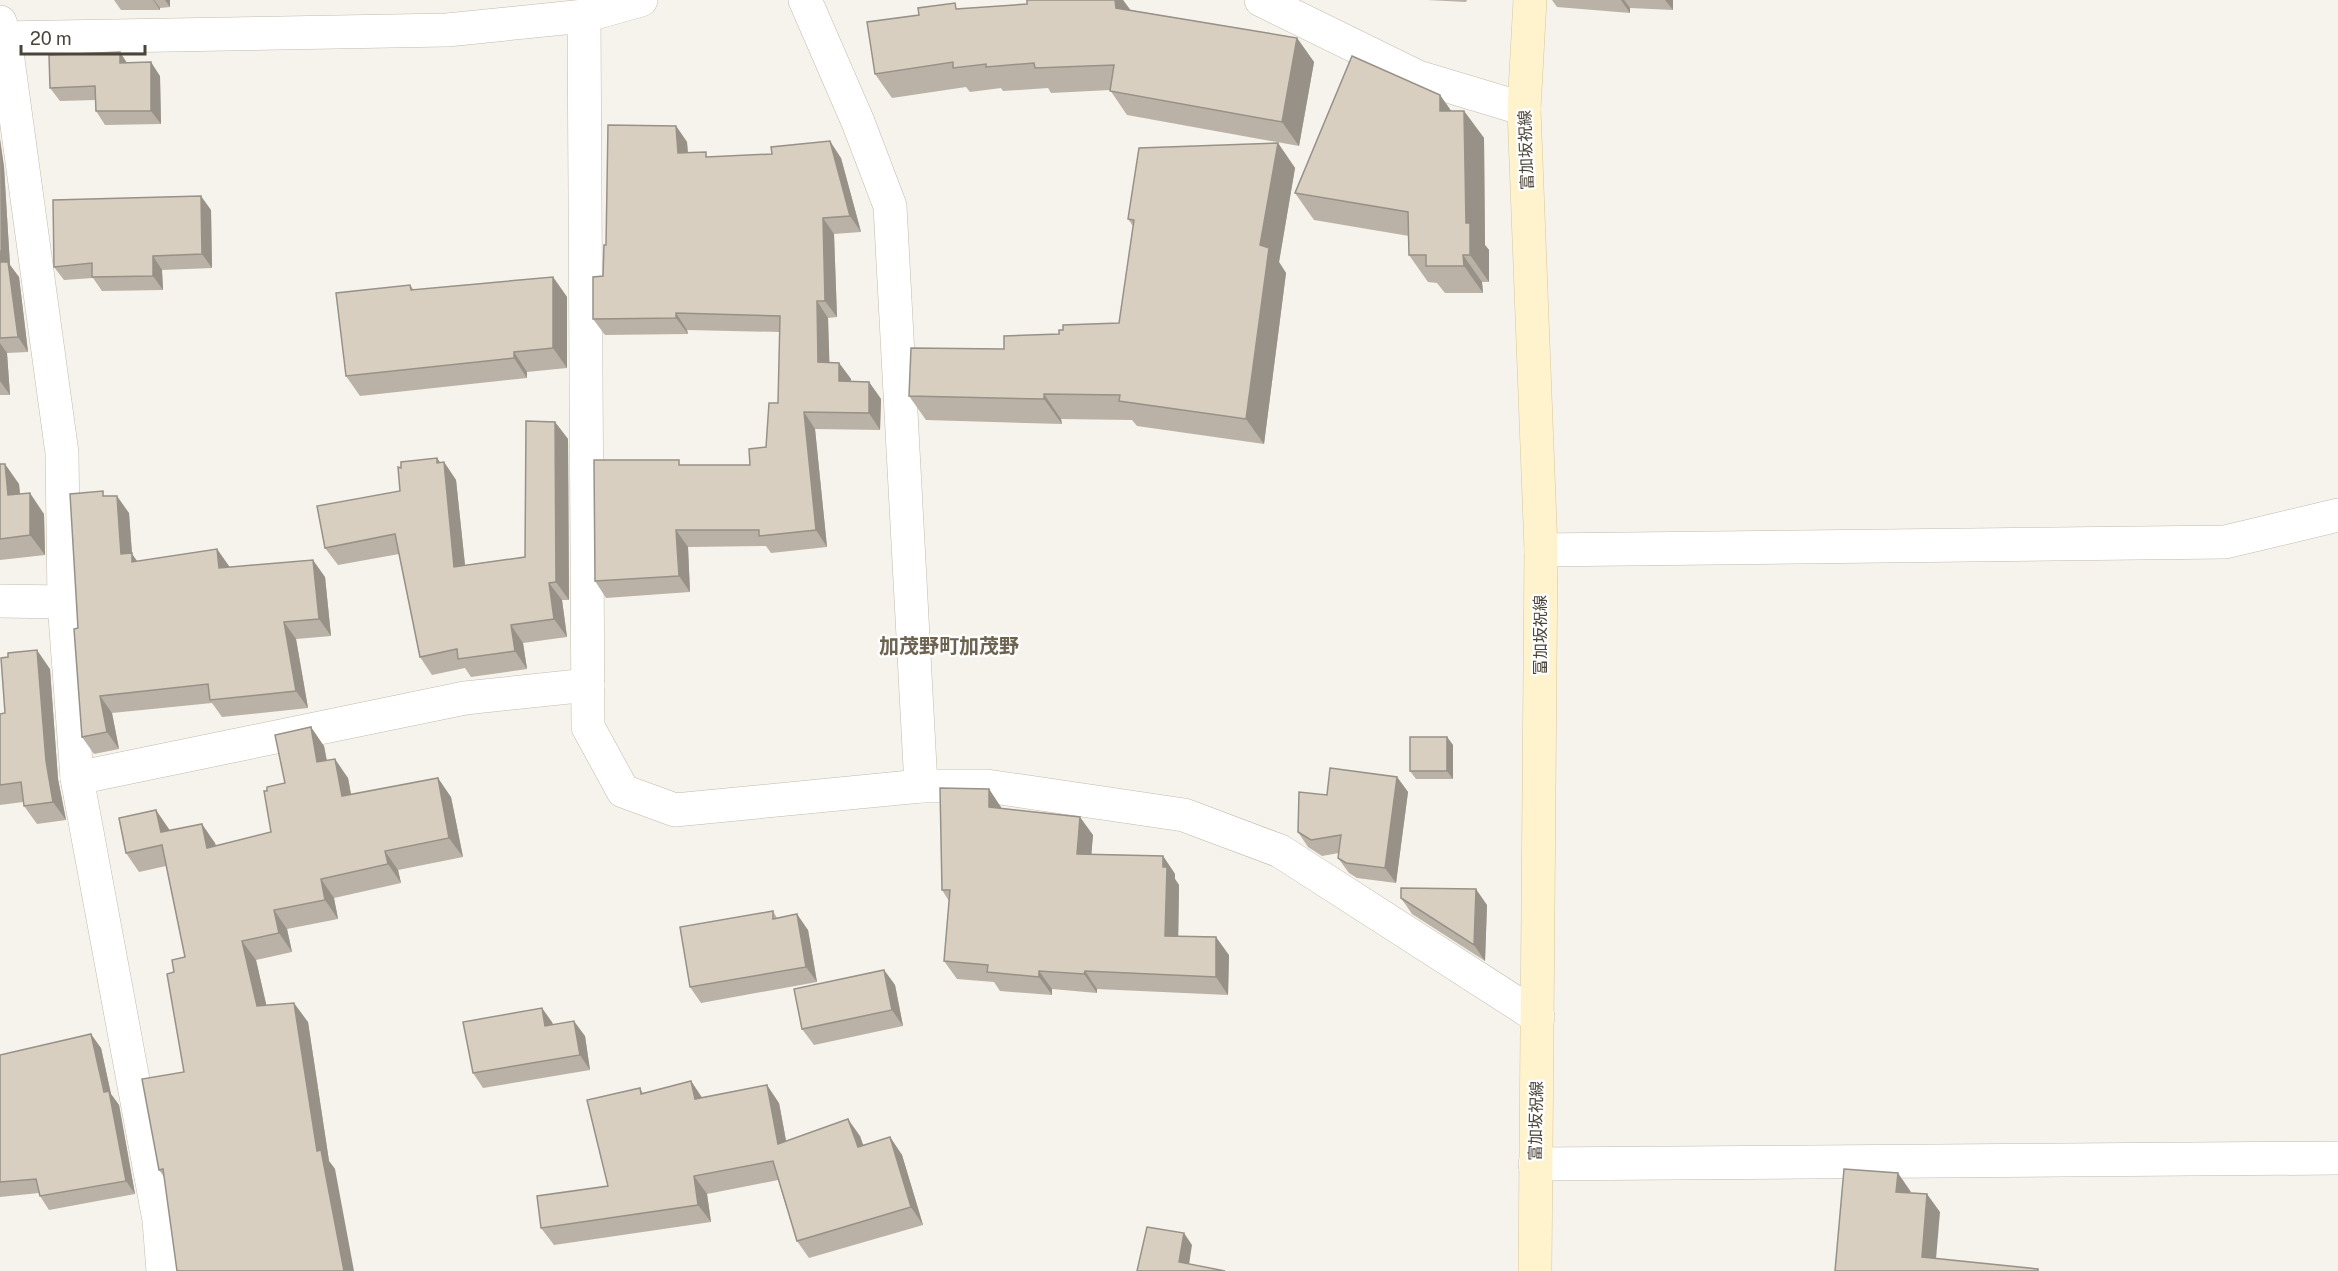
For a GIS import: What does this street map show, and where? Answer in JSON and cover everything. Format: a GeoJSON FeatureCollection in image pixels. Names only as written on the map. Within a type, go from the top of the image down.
{"type":"FeatureCollection","features":[{"type":"Feature","properties":{"kind":"main road","name":"富加坂祝線"},"geometry":{"type":"LineString","coordinates":[[1530,0],[1524,110],[1541,550],[1538,1017],[1534,1164],[1536,1271]]}},
{"type":"Feature","properties":{"kind":"street"},"geometry":{"type":"LineString","coordinates":[[163,1271],[159,1220],[77,778],[64,602],[62,453],[2,32],[447,30],[584,16],[641,0]]}},
{"type":"Feature","properties":{"kind":"street"},"geometry":{"type":"LineString","coordinates":[[806,0],[858,122],[890,206],[921,786]]}},
{"type":"Feature","properties":{"kind":"street"},"geometry":{"type":"LineString","coordinates":[[1261,0],[1418,77],[1524,110]]}},
{"type":"Feature","properties":{"kind":"street"},"geometry":{"type":"LineString","coordinates":[[584,16],[588,727],[623,791],[675,810],[921,786],[987,786],[1184,815],[1280,851],[1538,1017]]}},
{"type":"Feature","properties":{"kind":"street"},"geometry":{"type":"LineString","coordinates":[[1541,550],[2225,542],[2338,515]]}},
{"type":"Feature","properties":{"kind":"street"},"geometry":{"type":"LineString","coordinates":[[0,601],[64,602]]}},
{"type":"Feature","properties":{"kind":"street"},"geometry":{"type":"LineString","coordinates":[[77,778],[465,698],[588,685]]}},
{"type":"Feature","properties":{"kind":"street"},"geometry":{"type":"LineString","coordinates":[[1534,1164],[2338,1158]]}},
{"type":"Feature","properties":{"kind":"building"},"geometry":{"type":"Polygon","coordinates":[[[1027,0],[1115,0],[1116,8],[1297,38],[1282,122],[1110,91],[1114,65],[1035,68],[1034,63],[986,67],[986,64],[953,68],[953,62],[875,74],[867,22],[919,15],[918,8],[955,3],[956,9],[1027,4],[1027,0]]]}},
{"type":"Feature","properties":{"kind":"building"},"geometry":{"type":"Polygon","coordinates":[[[120,52],[120,63],[151,62],[151,111],[96,111],[95,86],[50,88],[49,55],[120,52]]]}},
{"type":"Feature","properties":{"kind":"building"},"geometry":{"type":"Polygon","coordinates":[[[1352,56],[1440,95],[1440,111],[1464,111],[1466,223],[1470,223],[1470,255],[1463,255],[1464,266],[1426,266],[1426,255],[1409,255],[1408,212],[1295,193],[1352,56]]]}},
{"type":"Feature","properties":{"kind":"building"},"geometry":{"type":"Polygon","coordinates":[[[608,125],[676,126],[678,153],[706,152],[706,157],[772,154],[771,147],[830,141],[850,216],[823,218],[825,301],[817,301],[818,362],[839,363],[839,381],[869,382],[869,413],[804,412],[816,530],[759,536],[759,530],[676,530],[679,576],[595,581],[594,460],[679,460],[679,465],[750,465],[749,449],[766,447],[769,403],[778,403],[780,316],[676,313],[676,318],[593,319],[593,277],[603,276],[604,245],[606,245],[608,125]]]}},
{"type":"Feature","properties":{"kind":"building"},"geometry":{"type":"Polygon","coordinates":[[[1278,143],[1260,245],[1269,248],[1246,419],[1119,401],[1120,395],[1044,394],[1044,399],[909,396],[911,348],[1004,349],[1004,336],[1059,334],[1059,330],[1063,330],[1063,325],[1119,323],[1134,220],[1128,219],[1139,148],[1278,143]]]}},
{"type":"Feature","properties":{"kind":"building"},"geometry":{"type":"Polygon","coordinates":[[[201,196],[202,254],[153,256],[153,276],[92,277],[92,263],[54,267],[53,200],[201,196]]]}},
{"type":"Feature","properties":{"kind":"building"},"geometry":{"type":"Polygon","coordinates":[[[0,250],[1,262],[8,262],[18,337],[0,338],[0,250]]]}},
{"type":"Feature","properties":{"kind":"building"},"geometry":{"type":"Polygon","coordinates":[[[553,277],[553,348],[514,352],[514,358],[346,376],[336,293],[410,285],[411,290],[553,277]]]}},
{"type":"Feature","properties":{"kind":"building"},"geometry":{"type":"Polygon","coordinates":[[[526,421],[555,422],[556,582],[549,583],[554,619],[511,625],[515,651],[458,659],[457,649],[420,657],[395,534],[325,548],[317,506],[400,491],[398,467],[401,468],[401,462],[437,458],[437,463],[444,462],[454,567],[525,557],[526,421]]]}},
{"type":"Feature","properties":{"kind":"building"},"geometry":{"type":"Polygon","coordinates":[[[0,464],[5,464],[8,495],[30,493],[30,535],[0,539],[0,464]]]}},
{"type":"Feature","properties":{"kind":"building"},"geometry":{"type":"Polygon","coordinates":[[[103,491],[103,496],[117,496],[121,554],[132,553],[132,562],[217,549],[219,568],[313,560],[319,619],[284,622],[296,691],[210,700],[208,684],[100,696],[107,732],[82,737],[74,629],[78,628],[70,494],[103,491]]]}},
{"type":"Feature","properties":{"kind":"building"},"geometry":{"type":"Polygon","coordinates":[[[37,650],[46,761],[53,802],[24,806],[21,782],[0,785],[0,714],[5,713],[1,658],[8,657],[8,653],[37,650]]]}},
{"type":"Feature","properties":{"kind":"building"},"geometry":{"type":"Polygon","coordinates":[[[311,727],[317,762],[335,759],[342,796],[438,778],[449,838],[385,851],[388,864],[321,879],[325,900],[274,910],[279,933],[242,941],[257,1006],[294,1003],[317,1151],[321,1150],[344,1271],[177,1271],[163,1169],[159,1170],[142,1079],[184,1072],[167,974],[174,972],[172,960],[185,957],[162,845],[126,853],[119,818],[156,810],[161,832],[202,824],[207,848],[271,832],[264,791],[267,791],[267,787],[285,783],[275,735],[311,727]]]}},
{"type":"Feature","properties":{"kind":"building"},"geometry":{"type":"Polygon","coordinates":[[[1410,737],[1447,737],[1447,771],[1410,771],[1410,737]]]}},
{"type":"Feature","properties":{"kind":"building"},"geometry":{"type":"Polygon","coordinates":[[[1330,768],[1397,777],[1385,868],[1346,863],[1338,858],[1341,835],[1311,840],[1298,832],[1299,792],[1327,795],[1330,768]]]}},
{"type":"Feature","properties":{"kind":"building"},"geometry":{"type":"Polygon","coordinates":[[[940,788],[989,789],[989,807],[1080,817],[1077,854],[1163,856],[1163,867],[1167,867],[1165,936],[1216,937],[1216,977],[1039,971],[1039,977],[987,972],[988,965],[944,961],[950,890],[942,890],[940,788]]]}},
{"type":"Feature","properties":{"kind":"building"},"geometry":{"type":"Polygon","coordinates":[[[1401,888],[1476,889],[1474,945],[1401,898],[1401,888]]]}},
{"type":"Feature","properties":{"kind":"building"},"geometry":{"type":"Polygon","coordinates":[[[773,911],[773,919],[797,914],[806,967],[690,987],[680,927],[773,911]]]}},
{"type":"Feature","properties":{"kind":"building"},"geometry":{"type":"Polygon","coordinates":[[[884,970],[892,1010],[802,1029],[794,989],[884,970]]]}},
{"type":"Feature","properties":{"kind":"building"},"geometry":{"type":"Polygon","coordinates":[[[542,1008],[545,1026],[574,1021],[580,1055],[473,1073],[463,1022],[542,1008]]]}},
{"type":"Feature","properties":{"kind":"building"},"geometry":{"type":"Polygon","coordinates":[[[91,1034],[104,1092],[109,1091],[126,1181],[40,1196],[36,1179],[0,1182],[0,1055],[91,1034]]]}},
{"type":"Feature","properties":{"kind":"building"},"geometry":{"type":"Polygon","coordinates":[[[691,1081],[695,1099],[767,1085],[778,1144],[848,1119],[858,1147],[890,1137],[911,1207],[797,1241],[773,1161],[694,1176],[698,1205],[541,1228],[537,1196],[608,1186],[587,1100],[640,1088],[641,1094],[691,1081]]]}},
{"type":"Feature","properties":{"kind":"building"},"geometry":{"type":"Polygon","coordinates":[[[1844,1169],[1898,1173],[1896,1192],[1927,1194],[1922,1257],[2038,1269],[2038,1271],[1835,1271],[1844,1169]]]}},
{"type":"Feature","properties":{"kind":"building"},"geometry":{"type":"Polygon","coordinates":[[[1147,1227],[1184,1233],[1179,1262],[1225,1271],[1137,1271],[1147,1227]]]}},
{"type":"Feature","properties":{"kind":"district","name":"加茂野町加茂野"},"geometry":{"type":"Point","coordinates":[949,646]}}]}
